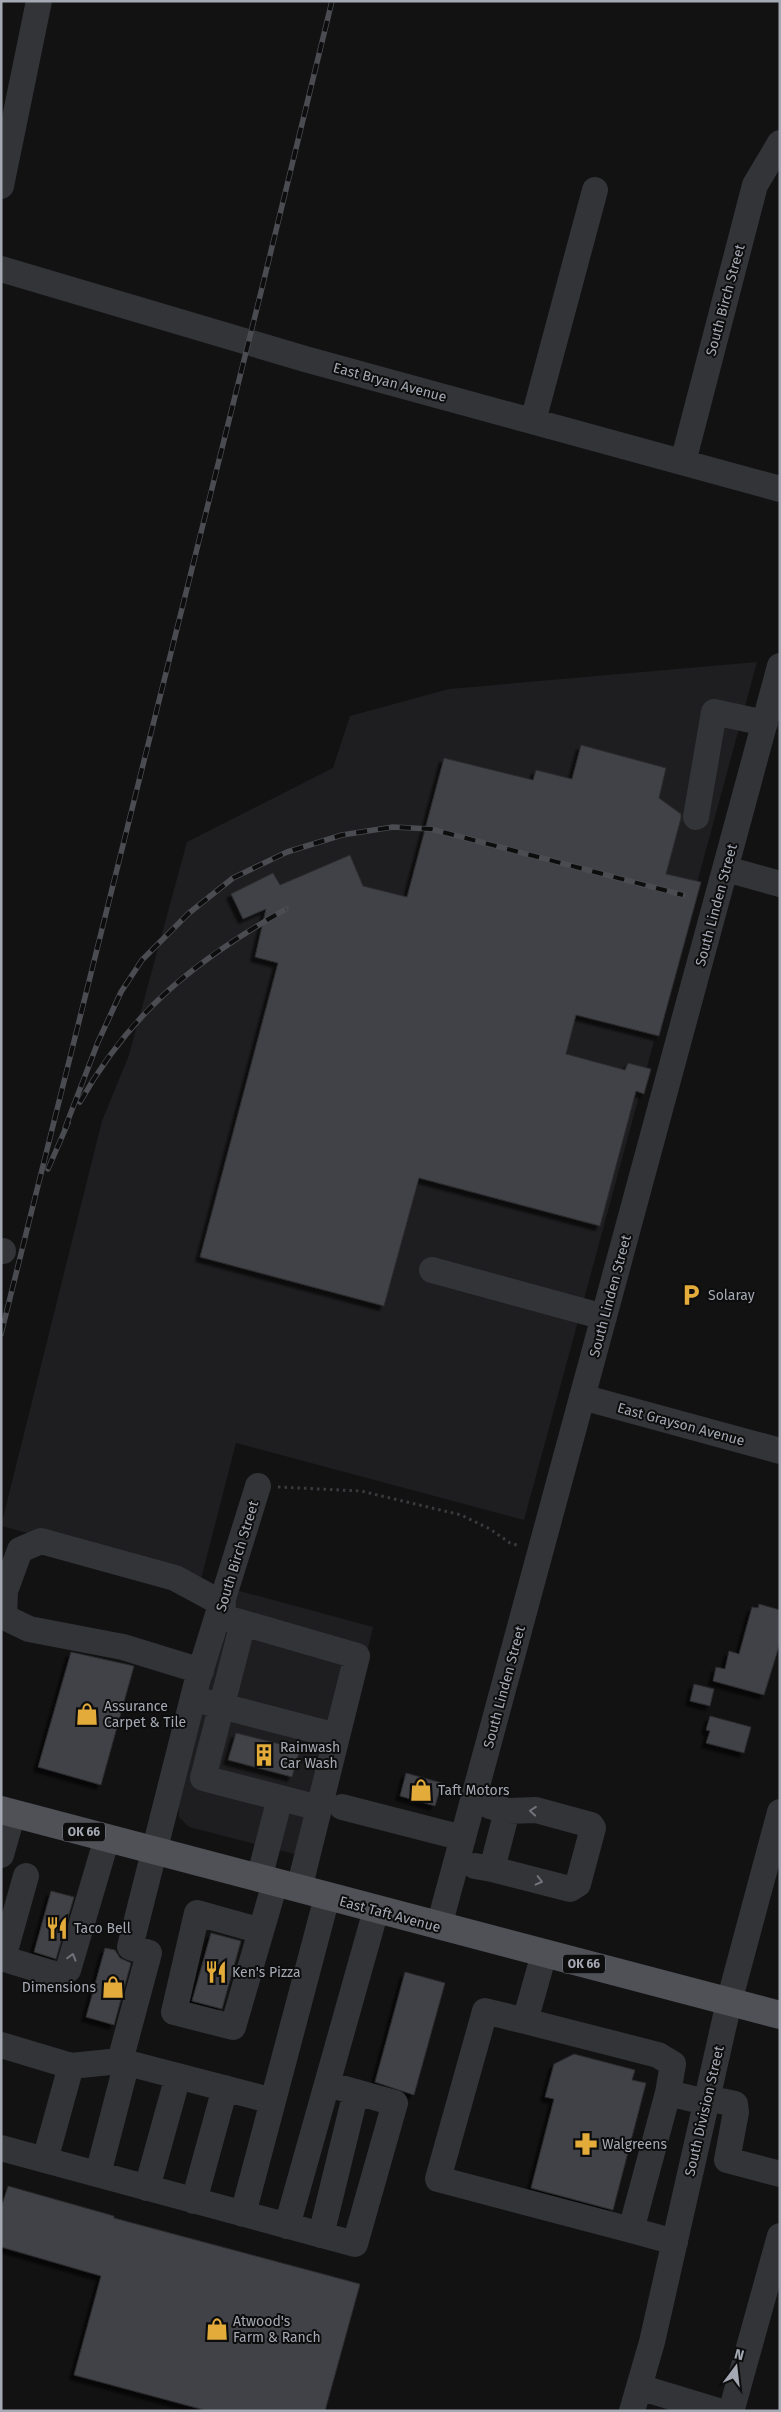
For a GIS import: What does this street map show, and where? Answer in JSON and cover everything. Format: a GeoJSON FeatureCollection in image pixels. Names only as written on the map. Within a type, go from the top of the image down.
{"type":"FeatureCollection","features":[{"type":"Feature","properties":{"kind":"main road","name":"East Taft Avenue"},"geometry":{"type":"LineString","coordinates":[[7,1811],[376,1910],[780,2015]]}},
{"type":"Feature","properties":{"kind":"street"},"geometry":{"type":"LineString","coordinates":[[1,186],[39,1]]}},
{"type":"Feature","properties":{"kind":"street","name":"South Birch Street"},"geometry":{"type":"LineString","coordinates":[[683,462],[755,185],[779,143]]}},
{"type":"Feature","properties":{"kind":"street"},"geometry":{"type":"LineString","coordinates":[[533,421],[595,190]]}},
{"type":"Feature","properties":{"kind":"street","name":"East Bryan Avenue"},"geometry":{"type":"LineString","coordinates":[[1,270],[305,359],[780,489]]}},
{"type":"Feature","properties":{"kind":"street","name":"South Linden Street"},"geometry":{"type":"LineString","coordinates":[[439,1926],[780,666]]}},
{"type":"Feature","properties":{"kind":"street"},"geometry":{"type":"LineString","coordinates":[[696,817],[714,712],[764,723]]}},
{"type":"Feature","properties":{"kind":"street"},"geometry":{"type":"LineString","coordinates":[[726,869],[780,884]]}},
{"type":"Feature","properties":{"kind":"street"},"geometry":{"type":"LineString","coordinates":[[432,1270],[604,1317]]}},
{"type":"Feature","properties":{"kind":"street","name":"East Grayson Avenue"},"geometry":{"type":"LineString","coordinates":[[582,1397],[780,1451]]}},
{"type":"Feature","properties":{"kind":"street","name":"South Birch Street"},"geometry":{"type":"LineString","coordinates":[[124,2061],[149,1952],[130,1947],[193,1699],[201,1671],[228,1614],[258,1486]]}},
{"type":"Feature","properties":{"kind":"street"},"geometry":{"type":"LineString","coordinates":[[201,1671],[123,1647],[29,1629],[4,1616],[5,1592],[20,1550],[41,1541],[175,1578],[228,1614],[356,1656],[337,1736],[331,1807],[278,1884],[261,1931]]}},
{"type":"Feature","properties":{"kind":"street"},"geometry":{"type":"LineString","coordinates":[[203,1778],[223,1706],[228,1614]]}},
{"type":"Feature","properties":{"kind":"street"},"geometry":{"type":"LineString","coordinates":[[193,1699],[337,1736]]}},
{"type":"Feature","properties":{"kind":"street"},"geometry":{"type":"LineString","coordinates":[[175,1769],[280,1798],[331,1807],[460,1850],[492,1869],[570,1889],[578,1884],[593,1828],[592,1825],[536,1810],[507,1811],[473,1801]]}},
{"type":"Feature","properties":{"kind":"street"},"geometry":{"type":"LineString","coordinates":[[278,1884],[280,1798]]}},
{"type":"Feature","properties":{"kind":"street"},"geometry":{"type":"LineString","coordinates":[[1,1855],[7,1811]]}},
{"type":"Feature","properties":{"kind":"street"},"geometry":{"type":"LineString","coordinates":[[492,1869],[507,1811]]}},
{"type":"Feature","properties":{"kind":"street","name":"South Division Street"},"geometry":{"type":"LineString","coordinates":[[636,2399],[652,2342],[729,2002],[780,1812]]}},
{"type":"Feature","properties":{"kind":"street"},"geometry":{"type":"LineString","coordinates":[[16,1887],[2,1958],[60,1976],[68,1970],[107,1838]]}},
{"type":"Feature","properties":{"kind":"street"},"geometry":{"type":"LineString","coordinates":[[243,2214],[327,1897]]}},
{"type":"Feature","properties":{"kind":"street"},"geometry":{"type":"LineString","coordinates":[[287,2226],[376,1910]]}},
{"type":"Feature","properties":{"kind":"street"},"geometry":{"type":"LineString","coordinates":[[525,2021],[544,1954]]}},
{"type":"Feature","properties":{"kind":"street"},"geometry":{"type":"LineString","coordinates":[[631,2230],[672,2077],[673,2064],[658,2055],[485,2010],[438,2179],[674,2242]]}},
{"type":"Feature","properties":{"kind":"street"},"geometry":{"type":"LineString","coordinates":[[1,2044],[71,2066],[124,2061],[273,2101]]}},
{"type":"Feature","properties":{"kind":"street"},"geometry":{"type":"LineString","coordinates":[[98,2174],[124,2061]]}},
{"type":"Feature","properties":{"kind":"street"},"geometry":{"type":"LineString","coordinates":[[45,2160],[71,2066]]}},
{"type":"Feature","properties":{"kind":"street"},"geometry":{"type":"LineString","coordinates":[[147,2188],[178,2076]]}},
{"type":"Feature","properties":{"kind":"street"},"geometry":{"type":"LineString","coordinates":[[1,2148],[355,2244],[395,2103],[327,2084]]}},
{"type":"Feature","properties":{"kind":"street"},"geometry":{"type":"LineString","coordinates":[[194,2200],[225,2088]]}},
{"type":"Feature","properties":{"kind":"street"},"geometry":{"type":"LineString","coordinates":[[321,2235],[356,2092]]}},
{"type":"Feature","properties":{"kind":"street"},"geometry":{"type":"LineString","coordinates":[[668,2092],[735,2104],[736,2112],[727,2160],[780,2174]]}},
{"type":"Feature","properties":{"kind":"street"},"geometry":{"type":"LineString","coordinates":[[730,2411],[734,2405],[780,2236]]}},
{"type":"Feature","properties":{"kind":"street"},"geometry":{"type":"LineString","coordinates":[[636,2399],[718,2411]]}},
{"type":"Feature","properties":{"kind":"path","name":"South Birch Street"},"geometry":{"type":"LineString","coordinates":[[258,1486],[361,1491],[461,1515],[490,1529],[510,1543],[540,1550]]}},
{"type":"Feature","properties":{"kind":"shaded area"},"geometry":{"type":"Polygon","coordinates":[[[757,662],[524,1520],[236,1443],[201,1579],[1,1526],[102,1121],[129,1055],[187,842],[333,768],[350,716],[449,689],[757,662]]]}},
{"type":"Feature","properties":{"kind":"shaded area"},"geometry":{"type":"Polygon","coordinates":[[[236,1590],[373,1627],[318,1860],[189,1827],[179,1817],[178,1797],[236,1590]]]}},
{"type":"Feature","properties":{"kind":"building"},"geometry":{"type":"Polygon","coordinates":[[[581,745],[666,768],[659,798],[681,814],[681,818],[666,874],[701,882],[659,1036],[576,1015],[566,1054],[625,1070],[628,1063],[651,1069],[644,1094],[636,1091],[600,1226],[419,1178],[384,1306],[200,1257],[278,963],[255,957],[266,909],[243,919],[231,894],[273,873],[280,885],[350,855],[363,886],[407,897],[444,758],[533,780],[536,770],[572,779],[581,745]]]}},
{"type":"Feature","properties":{"kind":"building"},"geometry":{"type":"Polygon","coordinates":[[[759,1604],[780,1610],[780,1643],[764,1695],[713,1681],[716,1667],[725,1669],[729,1651],[739,1654],[752,1607],[758,1608],[759,1604]]]}},
{"type":"Feature","properties":{"kind":"building","name":"Assurance Carpet & Tile"},"geometry":{"type":"Polygon","coordinates":[[[71,1652],[134,1666],[101,1785],[38,1767],[71,1652]]]}},
{"type":"Feature","properties":{"kind":"building"},"geometry":{"type":"Polygon","coordinates":[[[694,1684],[714,1689],[710,1706],[690,1701],[694,1684]]]}},
{"type":"Feature","properties":{"kind":"building"},"geometry":{"type":"Polygon","coordinates":[[[710,1716],[751,1727],[744,1753],[706,1743],[710,1731],[706,1730],[710,1716]]]}},
{"type":"Feature","properties":{"kind":"building","name":"Rainwash Car Wash"},"geometry":{"type":"Polygon","coordinates":[[[236,1733],[300,1749],[292,1777],[228,1760],[236,1733]]]}},
{"type":"Feature","properties":{"kind":"building","name":"Taft Motors"},"geometry":{"type":"Polygon","coordinates":[[[406,1773],[442,1783],[435,1806],[400,1796],[406,1773]]]}},
{"type":"Feature","properties":{"kind":"building","name":"Taco Bell"},"geometry":{"type":"Polygon","coordinates":[[[51,1891],[74,1897],[56,1959],[34,1952],[51,1891]]]}},
{"type":"Feature","properties":{"kind":"building","name":"Ken's Pizza"},"geometry":{"type":"Polygon","coordinates":[[[211,1933],[241,1941],[222,2009],[192,2001],[211,1933]]]}},
{"type":"Feature","properties":{"kind":"building","name":"Dimensions"},"geometry":{"type":"Polygon","coordinates":[[[105,1948],[115,1950],[120,1958],[131,1963],[114,2025],[86,2017],[105,1948]]]}},
{"type":"Feature","properties":{"kind":"building"},"geometry":{"type":"Polygon","coordinates":[[[405,1972],[445,1983],[414,2095],[375,2082],[405,1972]]]}},
{"type":"Feature","properties":{"kind":"building","name":"Walgreens"},"geometry":{"type":"Polygon","coordinates":[[[574,2054],[635,2070],[632,2080],[646,2083],[613,2210],[531,2188],[554,2099],[545,2097],[554,2064],[574,2054]]]}},
{"type":"Feature","properties":{"kind":"building","name":"Atwood's Farm & Ranch"},"geometry":{"type":"Polygon","coordinates":[[[8,2186],[114,2216],[114,2218],[360,2284],[325,2411],[208,2411],[74,2375],[101,2276],[1,2247],[1,2208],[8,2186]]]}},
{"type":"Feature","properties":{"kind":"railway"},"geometry":{"type":"LineString","coordinates":[[1,1334],[332,1]]}},
{"type":"Feature","properties":{"kind":"railway"},"geometry":{"type":"LineString","coordinates":[[65,1128],[98,1042],[121,992],[142,960],[189,913],[233,878],[287,852],[342,835],[393,827],[431,829],[683,895]]}},
{"type":"Feature","properties":{"kind":"railway"},"geometry":{"type":"LineString","coordinates":[[80,1102],[100,1069],[121,1040],[169,990],[223,948],[286,909]]}},
{"type":"Feature","properties":{"kind":"railway"},"geometry":{"type":"LineString","coordinates":[[48,1169],[68,1123]]}},
{"type":"Feature","properties":{"kind":"place","name":"Solaray"},"geometry":{"type":"Point","coordinates":[691,1295]}},
{"type":"Feature","properties":{"kind":"place","name":"Assurance Carpet & Tile"},"geometry":{"type":"Point","coordinates":[87,1714]}},
{"type":"Feature","properties":{"kind":"place","name":"Rainwash Car Wash"},"geometry":{"type":"Point","coordinates":[264,1755]}},
{"type":"Feature","properties":{"kind":"place","name":"Taft Motors"},"geometry":{"type":"Point","coordinates":[421,1790]}},
{"type":"Feature","properties":{"kind":"place","name":"Taco Bell"},"geometry":{"type":"Point","coordinates":[57,1928]}},
{"type":"Feature","properties":{"kind":"place","name":"Ken's Pizza"},"geometry":{"type":"Point","coordinates":[216,1972]}},
{"type":"Feature","properties":{"kind":"place","name":"Dimensions"},"geometry":{"type":"Point","coordinates":[113,1987]}},
{"type":"Feature","properties":{"kind":"place","name":"Walgreens"},"geometry":{"type":"Point","coordinates":[586,2144]}},
{"type":"Feature","properties":{"kind":"place","name":"Atwood's Farm & Ranch"},"geometry":{"type":"Point","coordinates":[217,2329]}}]}
